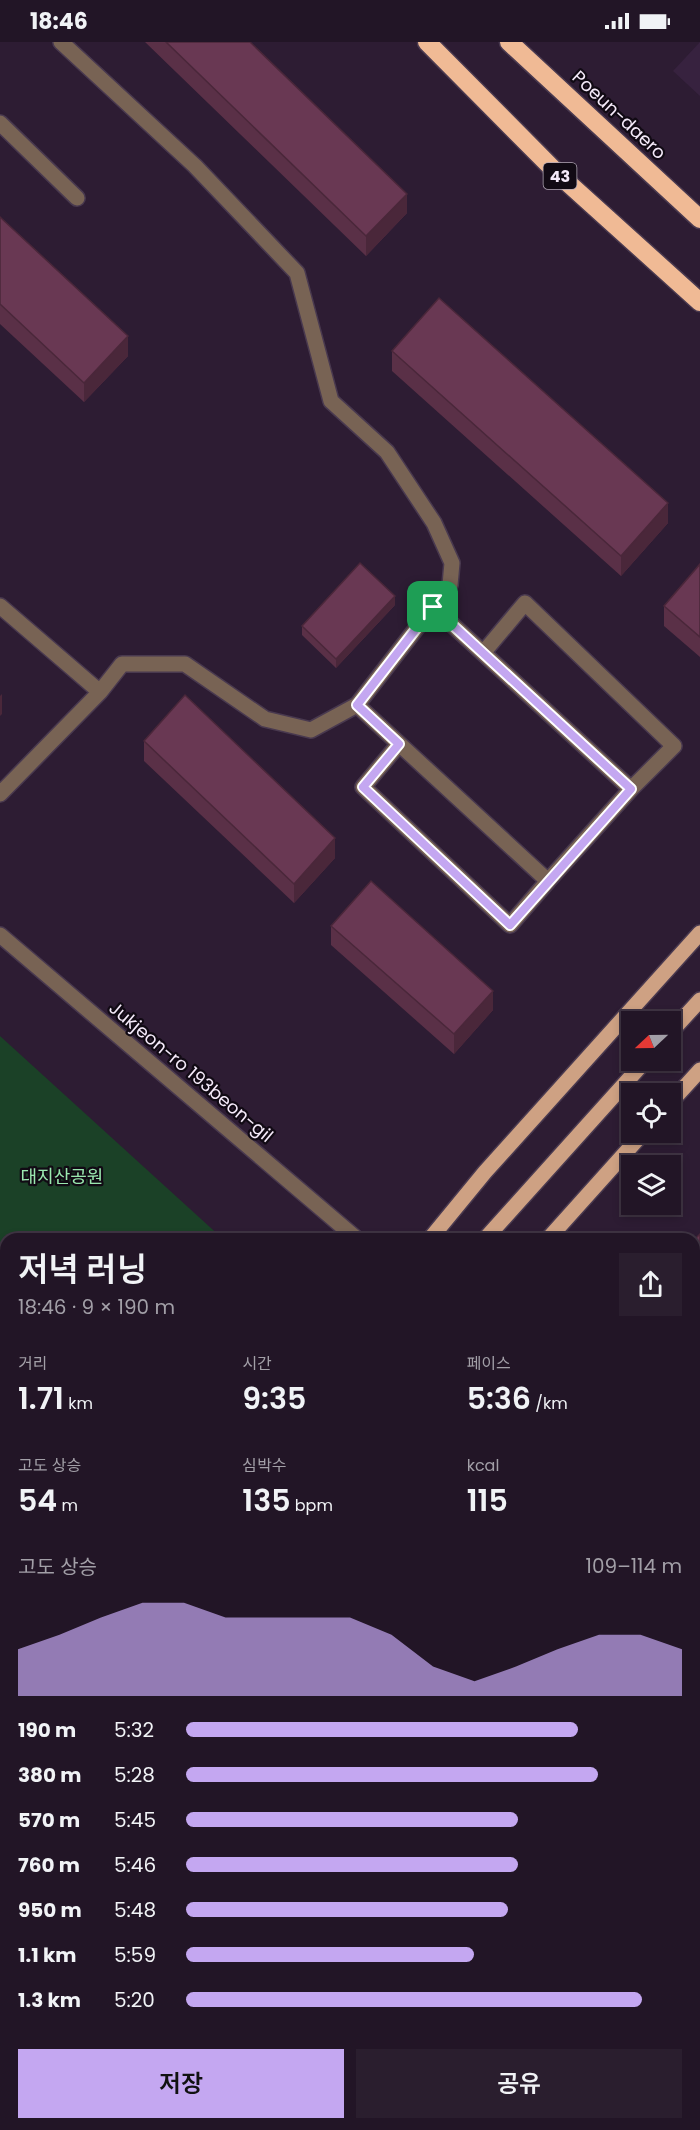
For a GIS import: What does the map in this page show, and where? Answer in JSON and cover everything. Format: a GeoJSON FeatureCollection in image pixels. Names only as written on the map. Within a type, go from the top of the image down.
{"type":"FeatureCollection","features":[{"type":"Feature","properties":{"kind":"highway","name":"43"},"geometry":{"type":"LineString","coordinates":[[427,42],[557,173],[700,302]]}},
{"type":"Feature","properties":{"kind":"highway","name":"Poeun-daero"},"geometry":{"type":"LineString","coordinates":[[509,42],[700,219]]}},
{"type":"Feature","properties":{"kind":"main road"},"geometry":{"type":"LineString","coordinates":[[435,1233],[485,1172],[700,933]]}},
{"type":"Feature","properties":{"kind":"main road"},"geometry":{"type":"LineString","coordinates":[[681,1021],[700,1000]]}},
{"type":"Feature","properties":{"kind":"main road"},"geometry":{"type":"LineString","coordinates":[[681,1091],[700,1070]]}},
{"type":"Feature","properties":{"kind":"main road"},"geometry":{"type":"LineString","coordinates":[[490,1233],[636,1071]]}},
{"type":"Feature","properties":{"kind":"main road"},"geometry":{"type":"LineString","coordinates":[[553,1233],[634,1143]]}},
{"type":"Feature","properties":{"kind":"street"},"geometry":{"type":"LineString","coordinates":[[0,794],[100,692],[122,664],[185,664],[265,719],[311,730],[357,705],[450,585],[452,563],[434,523],[387,453],[332,401],[297,273],[195,166],[62,42]]}},
{"type":"Feature","properties":{"kind":"street"},"geometry":{"type":"LineString","coordinates":[[0,123],[77,198]]}},
{"type":"Feature","properties":{"kind":"street"},"geometry":{"type":"LineString","coordinates":[[399,744],[363,787],[510,925],[631,789],[674,746],[525,603],[483,652]]}},
{"type":"Feature","properties":{"kind":"street"},"geometry":{"type":"LineString","coordinates":[[0,606],[100,692]]}},
{"type":"Feature","properties":{"kind":"street"},"geometry":{"type":"LineString","coordinates":[[433,607],[631,789]]}},
{"type":"Feature","properties":{"kind":"street"},"geometry":{"type":"LineString","coordinates":[[357,705],[548,881]]}},
{"type":"Feature","properties":{"kind":"street","name":"Jukjeon-ro 193beon-gil"},"geometry":{"type":"LineString","coordinates":[[0,935],[350,1233]]}},
{"type":"Feature","properties":{"kind":"shaded area"},"geometry":{"type":"Polygon","coordinates":[[[700,42],[700,96],[673,71],[700,42]]]}},
{"type":"Feature","properties":{"kind":"green space","name":"대지산공원"},"geometry":{"type":"Polygon","coordinates":[[[0,1036],[216,1233],[0,1233],[0,1036]]]}},
{"type":"Feature","properties":{"kind":"building"},"geometry":{"type":"Polygon","coordinates":[[[166,42],[250,42],[407,194],[366,236],[166,42]]]}},
{"type":"Feature","properties":{"kind":"building"},"geometry":{"type":"Polygon","coordinates":[[[0,217],[128,336],[84,383],[0,304],[0,217]]]}},
{"type":"Feature","properties":{"kind":"building"},"geometry":{"type":"Polygon","coordinates":[[[439,298],[668,503],[621,556],[392,351],[439,298]]]}},
{"type":"Feature","properties":{"kind":"building"},"geometry":{"type":"Polygon","coordinates":[[[360,563],[395,596],[336,659],[302,626],[360,563]]]}},
{"type":"Feature","properties":{"kind":"building"},"geometry":{"type":"Polygon","coordinates":[[[700,564],[700,637],[664,606],[700,564]]]}},
{"type":"Feature","properties":{"kind":"building"},"geometry":{"type":"Polygon","coordinates":[[[185,695],[335,838],[294,884],[144,741],[185,695]]]}},
{"type":"Feature","properties":{"kind":"building"},"geometry":{"type":"Polygon","coordinates":[[[371,881],[493,991],[454,1034],[331,926],[371,881]]]}},
{"type":"Feature","properties":{"kind":"route"},"geometry":{"type":"LineString","coordinates":[[433,607],[631,789],[510,925],[363,787],[399,744],[357,705],[433,607]]}}]}
